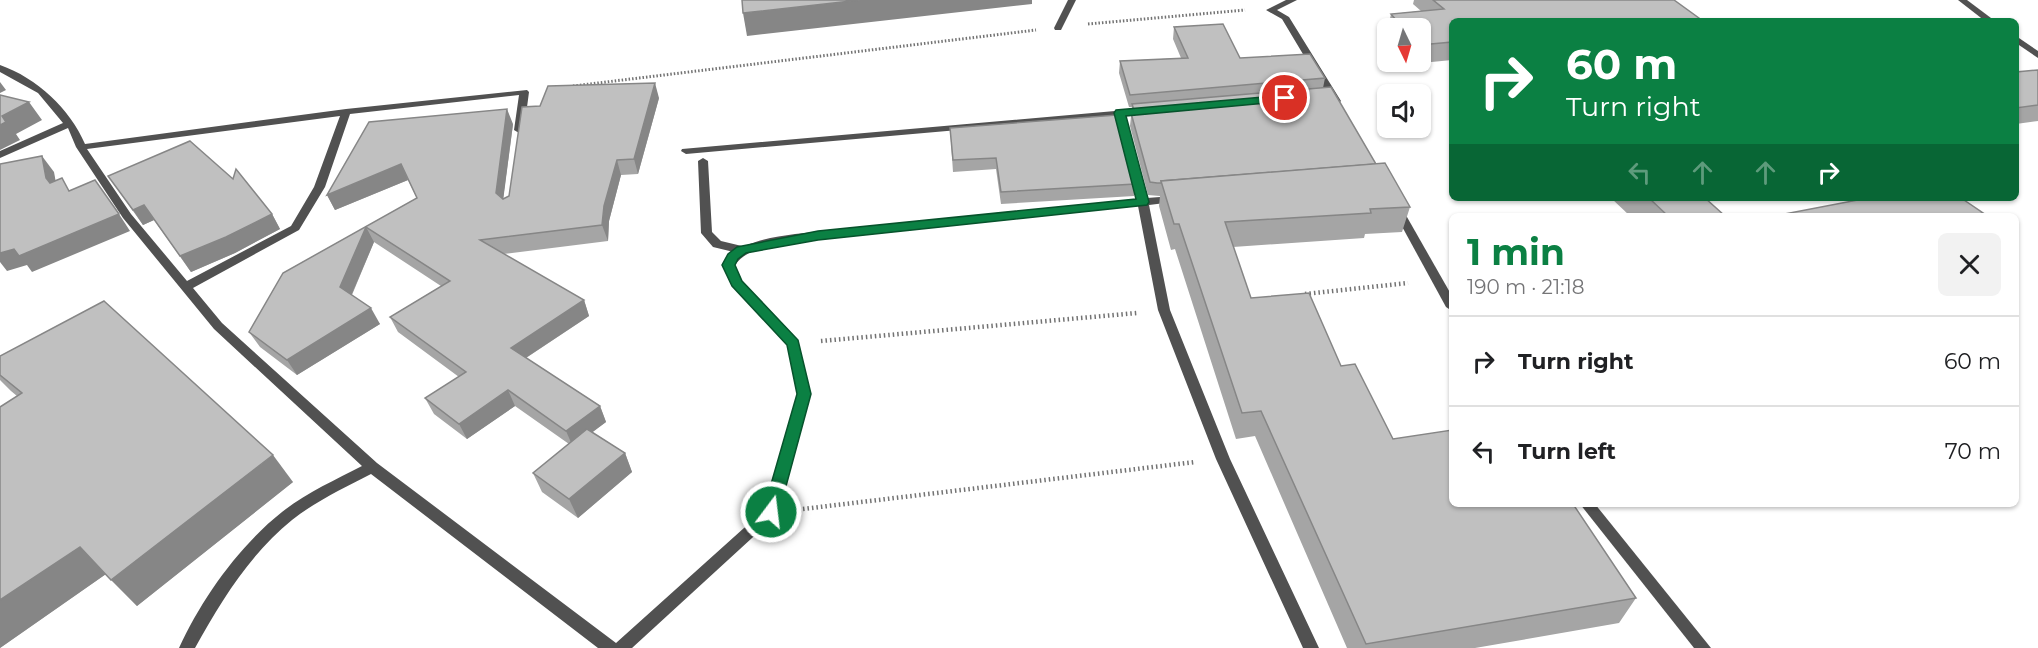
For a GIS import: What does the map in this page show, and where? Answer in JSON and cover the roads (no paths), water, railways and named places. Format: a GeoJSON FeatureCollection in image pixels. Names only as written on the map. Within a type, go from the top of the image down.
{"type":"FeatureCollection","features":[{"type":"Feature","properties":{"kind":"street"},"geometry":{"type":"LineString","coordinates":[[1058,28],[1072,0]]}},
{"type":"Feature","properties":{"kind":"street"},"geometry":{"type":"LineString","coordinates":[[1293,0],[1270,10],[1285,17],[1343,112]]}},
{"type":"Feature","properties":{"kind":"street"},"geometry":{"type":"LineString","coordinates":[[1962,0],[1987,18]]}},
{"type":"Feature","properties":{"kind":"street"},"geometry":{"type":"LineString","coordinates":[[2019,41],[2038,55]]}},
{"type":"Feature","properties":{"kind":"street"},"geometry":{"type":"LineString","coordinates":[[0,68],[41,91],[69,123],[81,147],[127,216],[218,326],[372,467],[610,648]]}},
{"type":"Feature","properties":{"kind":"street"},"geometry":{"type":"LineString","coordinates":[[81,147],[346,112],[524,92],[518,139]]}},
{"type":"Feature","properties":{"kind":"street"},"geometry":{"type":"LineString","coordinates":[[1321,95],[1332,94]]}},
{"type":"Feature","properties":{"kind":"street"},"geometry":{"type":"LineString","coordinates":[[686,151],[1155,110]]}},
{"type":"Feature","properties":{"kind":"street"},"geometry":{"type":"LineString","coordinates":[[186,287],[295,228],[307,213],[328,166],[346,112]]}},
{"type":"Feature","properties":{"kind":"street"},"geometry":{"type":"LineString","coordinates":[[1120,113],[1143,202],[1164,310],[1223,459],[1311,648]]}},
{"type":"Feature","properties":{"kind":"street"},"geometry":{"type":"LineString","coordinates":[[2,153],[69,123]]}},
{"type":"Feature","properties":{"kind":"street"},"geometry":{"type":"LineString","coordinates":[[703,161],[707,233],[717,243],[742,250]]}},
{"type":"Feature","properties":{"kind":"street"},"geometry":{"type":"LineString","coordinates":[[621,648],[771,512],[804,394],[794,344],[731,274],[729,265],[733,257],[742,250],[767,244],[850,232],[1186,198]]}},
{"type":"Feature","properties":{"kind":"street"},"geometry":{"type":"LineString","coordinates":[[1394,202],[1449,302]]}},
{"type":"Feature","properties":{"kind":"street"},"geometry":{"type":"LineString","coordinates":[[187,648],[250,550],[305,504],[372,467]]}},
{"type":"Feature","properties":{"kind":"street"},"geometry":{"type":"LineString","coordinates":[[1589,507],[1702,648]]}}]}
